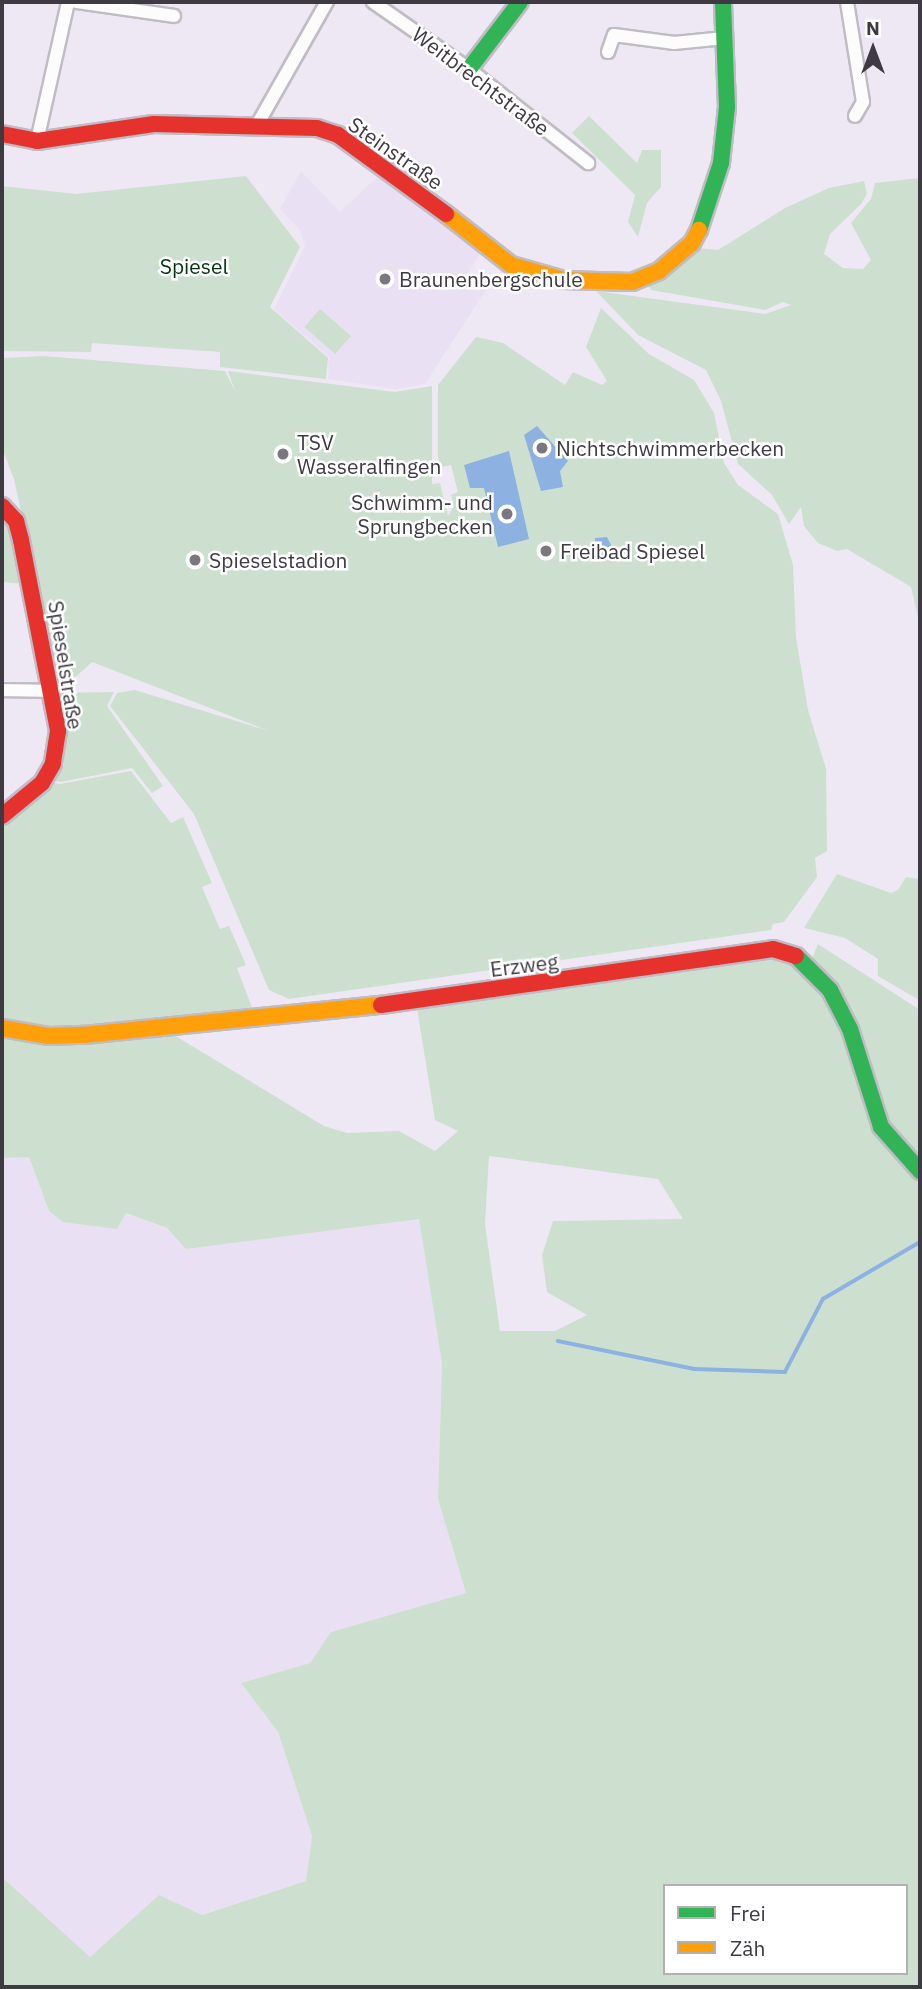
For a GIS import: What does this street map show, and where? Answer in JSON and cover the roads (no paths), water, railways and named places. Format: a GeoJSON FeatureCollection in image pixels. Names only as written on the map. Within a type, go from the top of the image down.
{"type":"FeatureCollection","features":[{"type":"Feature","properties":{"kind":"street"},"geometry":{"type":"LineString","coordinates":[[37,141],[68,2]]}},
{"type":"Feature","properties":{"kind":"street"},"geometry":{"type":"LineString","coordinates":[[76,2],[174,16]]}},
{"type":"Feature","properties":{"kind":"street"},"geometry":{"type":"LineString","coordinates":[[257,125],[327,2]]}},
{"type":"Feature","properties":{"kind":"street","name":"Weitbrechtstraße"},"geometry":{"type":"LineString","coordinates":[[373,2],[469,69],[588,163]]}},
{"type":"Feature","properties":{"kind":"street"},"geometry":{"type":"LineString","coordinates":[[469,69],[520,2]]}},
{"type":"Feature","properties":{"kind":"street"},"geometry":{"type":"LineString","coordinates":[[608,52],[614,35],[663,43],[726,38],[723,2]]}},
{"type":"Feature","properties":{"kind":"street"},"geometry":{"type":"LineString","coordinates":[[848,2],[863,103],[855,117]]}},
{"type":"Feature","properties":{"kind":"street","name":"Steinstraße"},"geometry":{"type":"LineString","coordinates":[[2,134],[37,141],[155,124],[317,128],[338,135],[392,170],[497,258],[523,270],[589,282],[632,282],[659,271],[692,243],[707,215],[722,163],[729,82],[726,38]]}},
{"type":"Feature","properties":{"kind":"street","name":"Spieselstraße"},"geometry":{"type":"LineString","coordinates":[[2,506],[16,522],[21,540],[58,731],[52,764],[29,797],[2,816]]}},
{"type":"Feature","properties":{"kind":"street"},"geometry":{"type":"LineString","coordinates":[[2,690],[52,691]]}},
{"type":"Feature","properties":{"kind":"street","name":"Erzweg"},"geometry":{"type":"LineString","coordinates":[[2,1028],[49,1036],[84,1035],[395,1004],[773,948],[795,955],[830,990],[850,1029],[881,1127],[912,1167],[920,1171]]}},
{"type":"Feature","properties":{"kind":"water","name":"Nichtschwimmerbecken"},"geometry":{"type":"Polygon","coordinates":[[[537,426],[568,461],[560,471],[563,487],[541,491],[524,435],[537,426]]]}},
{"type":"Feature","properties":{"kind":"water","name":"Schwimm- und Sprungbecken"},"geometry":{"type":"Polygon","coordinates":[[[509,451],[529,539],[498,547],[484,488],[470,488],[464,465],[509,451]]]}},
{"type":"Feature","properties":{"kind":"water"},"geometry":{"type":"Polygon","coordinates":[[[607,537],[613,549],[603,548],[606,555],[583,557],[595,546],[595,538],[607,537]]]}},
{"type":"Feature","properties":{"kind":"waterway"},"geometry":{"type":"LineString","coordinates":[[558,1341],[694,1369],[785,1372],[823,1299],[920,1242]]}},
{"type":"Feature","properties":{"kind":"place","name":"Braunenbergschule"},"geometry":{"type":"Point","coordinates":[385,279]}},
{"type":"Feature","properties":{"kind":"place","name":"Nichtschwimmerbecken"},"geometry":{"type":"Point","coordinates":[542,448]}},
{"type":"Feature","properties":{"kind":"place","name":"TSV Wasseralfingen"},"geometry":{"type":"Point","coordinates":[283,454]}},
{"type":"Feature","properties":{"kind":"place","name":"Schwimm- und Sprungbecken"},"geometry":{"type":"Point","coordinates":[507,514]}},
{"type":"Feature","properties":{"kind":"place","name":"Freibad Spiesel"},"geometry":{"type":"Point","coordinates":[546,551]}},
{"type":"Feature","properties":{"kind":"place","name":"Spieselstadion"},"geometry":{"type":"Point","coordinates":[195,560]}},
{"type":"Feature","properties":{"kind":"park label","name":"Spiesel"},"geometry":{"type":"Point","coordinates":[194,266]}}]}
